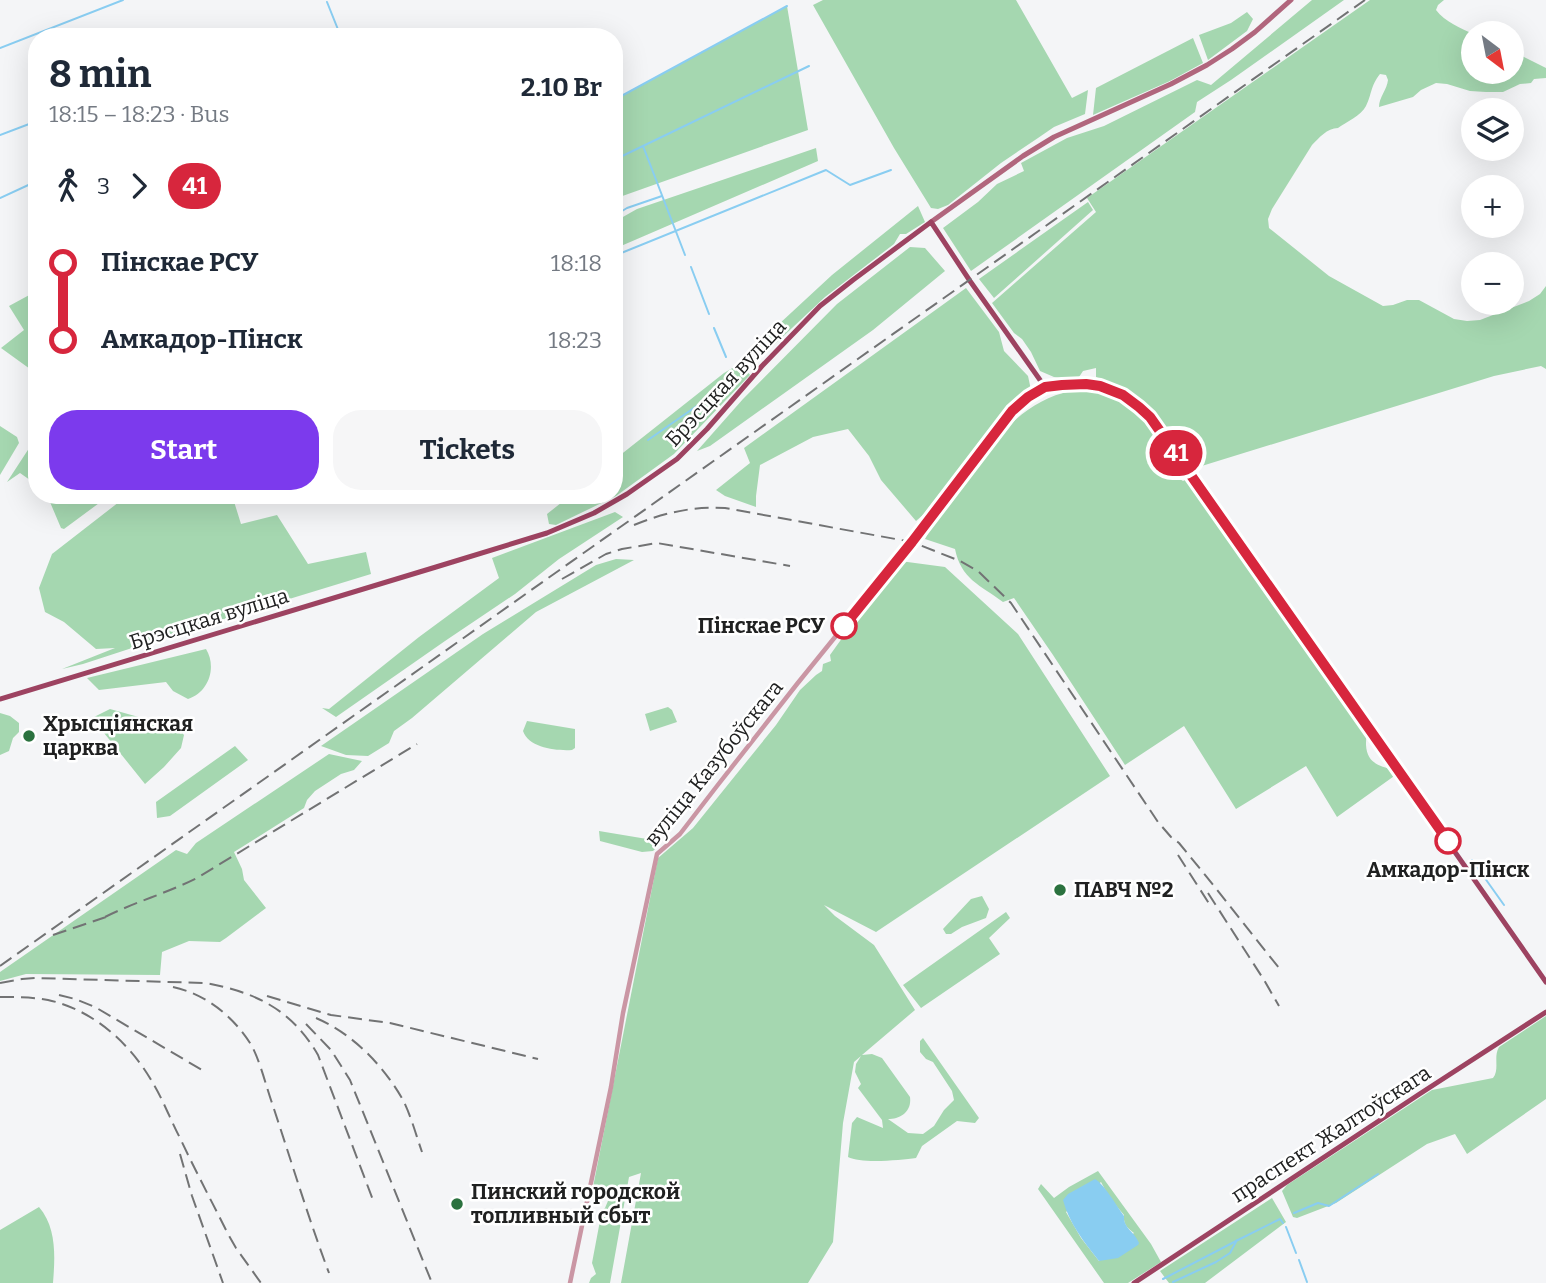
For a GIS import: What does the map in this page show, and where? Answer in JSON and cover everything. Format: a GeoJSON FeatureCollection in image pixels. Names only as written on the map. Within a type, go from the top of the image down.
{"type":"FeatureCollection","features":[{"type":"Feature","properties":{"kind":"main road","name":"Брэсцкая вуліца"},"geometry":{"type":"LineString","coordinates":[[623,496],[677,459],[762,366],[820,306],[842,288],[1023,156],[1054,137],[1171,85],[1207,65],[1255,32],[1291,0]]}},
{"type":"Feature","properties":{"kind":"main road"},"geometry":{"type":"LineString","coordinates":[[931,222],[1045,387],[1086,384],[1107,387],[1133,401],[1150,417],[1546,982]]}},
{"type":"Feature","properties":{"kind":"main road","name":"Брэсцкая вуліца"},"geometry":{"type":"LineString","coordinates":[[0,699],[502,547],[570,525],[610,504]]}},
{"type":"Feature","properties":{"kind":"main road","name":"праспект Жалтоўскага"},"geometry":{"type":"LineString","coordinates":[[1134,1283],[1546,1012]]}},
{"type":"Feature","properties":{"kind":"street","name":"вуліца Казубоўскага"},"geometry":{"type":"LineString","coordinates":[[570,1283],[657,854],[680,834],[912,542],[1012,411],[1045,387]]}},
{"type":"Feature","properties":{"kind":"green space"},"geometry":{"type":"Polygon","coordinates":[[[823,0],[1016,0],[1072,98],[1088,90],[1085,114],[1054,127],[1001,163],[948,205],[938,209],[931,208],[813,5],[823,0]]]}},
{"type":"Feature","properties":{"kind":"green space"},"geometry":{"type":"Polygon","coordinates":[[[1312,0],[1344,0],[1197,102],[1195,112],[971,271],[943,228],[997,184],[1024,171],[1021,163],[1067,138],[1104,126],[1197,80],[1211,85],[1312,0]]]}},
{"type":"Feature","properties":{"kind":"green space"},"geometry":{"type":"Polygon","coordinates":[[[1370,0],[1444,0],[1436,10],[1461,28],[1461,84],[1520,84],[1503,92],[1470,91],[1436,83],[1413,97],[1379,107],[1388,80],[1386,75],[1380,74],[1361,113],[1327,132],[1312,145],[1272,209],[1268,219],[1269,228],[1329,276],[1383,306],[1419,300],[1454,319],[1467,321],[1493,315],[1524,315],[1524,303],[1540,294],[1546,286],[1546,369],[1541,366],[1494,376],[1192,469],[1156,416],[1134,397],[1096,377],[1096,368],[1083,371],[1077,380],[1054,377],[1040,371],[1022,339],[1014,333],[992,303],[1096,212],[1087,198],[1370,0]]]}},
{"type":"Feature","properties":{"kind":"green space"},"geometry":{"type":"Polygon","coordinates":[[[787,6],[808,130],[623,196],[623,95],[787,6]]]}},
{"type":"Feature","properties":{"kind":"green space"},"geometry":{"type":"Polygon","coordinates":[[[1247,12],[1253,19],[1247,31],[1208,60],[1199,35],[1231,23],[1247,12]]]}},
{"type":"Feature","properties":{"kind":"green space"},"geometry":{"type":"Polygon","coordinates":[[[1193,38],[1203,63],[1170,81],[1093,115],[1096,88],[1193,38]]]}},
{"type":"Feature","properties":{"kind":"green space"},"geometry":{"type":"Polygon","coordinates":[[[1524,57],[1546,68],[1546,78],[1534,79],[1531,83],[1524,84],[1524,57]]]}},
{"type":"Feature","properties":{"kind":"green space"},"geometry":{"type":"Polygon","coordinates":[[[816,148],[818,161],[623,245],[623,217],[637,209],[816,148]]]}},
{"type":"Feature","properties":{"kind":"green space"},"geometry":{"type":"Polygon","coordinates":[[[1088,202],[1093,210],[994,298],[979,279],[1088,202]]]}},
{"type":"Feature","properties":{"kind":"green space"},"geometry":{"type":"Polygon","coordinates":[[[918,206],[925,222],[906,234],[900,234],[894,244],[825,297],[758,360],[751,350],[832,275],[918,206]]]}},
{"type":"Feature","properties":{"kind":"green space"},"geometry":{"type":"Polygon","coordinates":[[[910,247],[925,248],[945,271],[873,330],[710,446],[697,451],[743,399],[837,304],[910,247]]]}},
{"type":"Feature","properties":{"kind":"green space"},"geometry":{"type":"Polygon","coordinates":[[[966,288],[999,332],[1004,351],[1028,376],[1031,390],[1000,415],[916,521],[881,480],[869,456],[848,429],[813,437],[760,465],[756,507],[716,490],[750,463],[744,448],[966,288]]]}},
{"type":"Feature","properties":{"kind":"green space"},"geometry":{"type":"Polygon","coordinates":[[[28,296],[28,368],[1,348],[24,330],[9,306],[28,296]]]}},
{"type":"Feature","properties":{"kind":"green space"},"geometry":{"type":"Polygon","coordinates":[[[741,363],[750,375],[674,454],[623,491],[623,453],[724,373],[741,363]]]}},
{"type":"Feature","properties":{"kind":"green space"},"geometry":{"type":"Polygon","coordinates":[[[1071,391],[1098,392],[1112,396],[1148,424],[1184,473],[1180,479],[1192,481],[1365,727],[1367,751],[1371,760],[1397,774],[1337,817],[1306,766],[1236,809],[1184,726],[1125,765],[1014,598],[1003,602],[979,586],[967,574],[955,549],[925,539],[943,508],[997,438],[1038,404],[1071,391]]]}},
{"type":"Feature","properties":{"kind":"green space"},"geometry":{"type":"Polygon","coordinates":[[[0,426],[17,437],[19,443],[0,475],[0,426]]]}},
{"type":"Feature","properties":{"kind":"green space"},"geometry":{"type":"Polygon","coordinates":[[[28,450],[28,479],[20,473],[7,482],[28,450]]]}},
{"type":"Feature","properties":{"kind":"green space"},"geometry":{"type":"Polygon","coordinates":[[[51,504],[98,504],[64,529],[61,528],[51,504]]]}},
{"type":"Feature","properties":{"kind":"green space"},"geometry":{"type":"Polygon","coordinates":[[[116,504],[235,504],[241,524],[277,515],[308,564],[366,552],[371,574],[62,669],[115,648],[96,649],[64,622],[45,612],[39,588],[52,554],[116,504]]]}},
{"type":"Feature","properties":{"kind":"green space"},"geometry":{"type":"Polygon","coordinates":[[[560,504],[599,504],[556,525],[549,524],[547,514],[560,504]]]}},
{"type":"Feature","properties":{"kind":"green space"},"geometry":{"type":"Polygon","coordinates":[[[615,512],[623,517],[559,559],[515,594],[336,717],[322,708],[329,709],[499,578],[492,558],[615,512]]]}},
{"type":"Feature","properties":{"kind":"green space"},"geometry":{"type":"Polygon","coordinates":[[[616,559],[634,560],[536,612],[394,731],[389,743],[368,756],[346,755],[321,746],[483,634],[596,565],[616,559]]]}},
{"type":"Feature","properties":{"kind":"green space"},"geometry":{"type":"Polygon","coordinates":[[[900,561],[945,567],[1018,634],[1110,776],[876,932],[824,905],[874,945],[915,1010],[862,1055],[872,1054],[882,1058],[910,1097],[909,1107],[904,1114],[888,1119],[908,1133],[923,1134],[934,1126],[954,1100],[952,1091],[933,1062],[920,1052],[920,1041],[923,1038],[979,1118],[975,1123],[957,1121],[922,1146],[916,1158],[871,1161],[848,1157],[852,1123],[857,1117],[883,1128],[882,1120],[858,1088],[861,1084],[855,1072],[861,1056],[854,1062],[843,1123],[833,1242],[808,1283],[621,1283],[641,1173],[629,1177],[610,1283],[589,1283],[596,1274],[592,1263],[602,1210],[613,1189],[593,1187],[658,858],[693,828],[776,725],[800,690],[822,671],[823,664],[831,661],[830,655],[900,561]]]}},
{"type":"Feature","properties":{"kind":"green space"},"geometry":{"type":"Polygon","coordinates":[[[206,649],[211,663],[209,678],[201,691],[188,699],[173,691],[166,682],[99,690],[87,678],[206,649]]]}},
{"type":"Feature","properties":{"kind":"green space"},"geometry":{"type":"Polygon","coordinates":[[[668,707],[677,722],[650,731],[645,714],[668,707]]]}},
{"type":"Feature","properties":{"kind":"green space"},"geometry":{"type":"Polygon","coordinates":[[[110,709],[178,728],[184,735],[181,748],[145,784],[92,718],[110,709]]]}},
{"type":"Feature","properties":{"kind":"green space"},"geometry":{"type":"Polygon","coordinates":[[[0,713],[19,723],[19,732],[13,738],[9,751],[0,755],[0,713]]]}},
{"type":"Feature","properties":{"kind":"green space"},"geometry":{"type":"Polygon","coordinates":[[[527,721],[575,729],[575,748],[558,750],[537,745],[526,737],[523,731],[527,721]]]}},
{"type":"Feature","properties":{"kind":"green space"},"geometry":{"type":"Polygon","coordinates":[[[235,746],[248,760],[170,816],[157,818],[156,802],[235,746]]]}},
{"type":"Feature","properties":{"kind":"green space"},"geometry":{"type":"Polygon","coordinates":[[[329,754],[362,761],[354,770],[341,774],[315,791],[304,808],[234,852],[244,880],[266,908],[226,938],[220,942],[189,941],[162,952],[160,975],[26,974],[0,981],[0,972],[176,850],[187,854],[196,843],[329,754]]]}},
{"type":"Feature","properties":{"kind":"green space"},"geometry":{"type":"Polygon","coordinates":[[[599,831],[653,840],[658,846],[653,851],[642,852],[600,841],[599,831]]]}},
{"type":"Feature","properties":{"kind":"green space"},"geometry":{"type":"Polygon","coordinates":[[[982,896],[989,909],[986,918],[946,934],[943,929],[971,899],[982,896]]]}},
{"type":"Feature","properties":{"kind":"green space"},"geometry":{"type":"Polygon","coordinates":[[[1006,912],[1010,918],[989,938],[1000,954],[921,1008],[903,985],[1006,912]]]}},
{"type":"Feature","properties":{"kind":"green space"},"geometry":{"type":"Polygon","coordinates":[[[1546,1016],[1546,1099],[1467,1154],[1455,1134],[1427,1144],[1336,1203],[1297,1218],[1293,1217],[1282,1191],[1287,1185],[1432,1090],[1493,1078],[1499,1047],[1546,1016]]]}},
{"type":"Feature","properties":{"kind":"green space"},"geometry":{"type":"Polygon","coordinates":[[[1098,1171],[1161,1262],[1128,1283],[1104,1283],[1038,1189],[1041,1184],[1054,1198],[1098,1171]],[[1101,1182],[1066,1212],[1099,1261],[1134,1233],[1126,1226],[1124,1215],[1101,1182]]]}},
{"type":"Feature","properties":{"kind":"green space"},"geometry":{"type":"Polygon","coordinates":[[[1272,1198],[1286,1222],[1205,1283],[1169,1283],[1160,1271],[1272,1198]]]}},
{"type":"Feature","properties":{"kind":"green space"},"geometry":{"type":"Polygon","coordinates":[[[39,1207],[52,1233],[53,1283],[0,1283],[0,1230],[39,1207]]]}},
{"type":"Feature","properties":{"kind":"water"},"geometry":{"type":"Polygon","coordinates":[[[1095,1179],[1124,1216],[1127,1227],[1139,1243],[1118,1258],[1099,1261],[1073,1224],[1063,1200],[1068,1194],[1095,1179]]]}},
{"type":"Feature","properties":{"kind":"waterway"},"geometry":{"type":"LineString","coordinates":[[51,28],[123,0]]}},
{"type":"Feature","properties":{"kind":"waterway"},"geometry":{"type":"LineString","coordinates":[[327,2],[337,28]]}},
{"type":"Feature","properties":{"kind":"waterway"},"geometry":{"type":"LineString","coordinates":[[623,95],[787,6]]}},
{"type":"Feature","properties":{"kind":"waterway"},"geometry":{"type":"LineString","coordinates":[[0,48],[28,37]]}},
{"type":"Feature","properties":{"kind":"waterway"},"geometry":{"type":"LineString","coordinates":[[623,156],[809,66]]}},
{"type":"Feature","properties":{"kind":"waterway"},"geometry":{"type":"LineString","coordinates":[[0,135],[28,124]]}},
{"type":"Feature","properties":{"kind":"waterway"},"geometry":{"type":"LineString","coordinates":[[643,146],[685,255]]}},
{"type":"Feature","properties":{"kind":"waterway"},"geometry":{"type":"LineString","coordinates":[[623,252],[826,170],[850,185],[891,170]]}},
{"type":"Feature","properties":{"kind":"waterway"},"geometry":{"type":"LineString","coordinates":[[0,198],[28,185]]}},
{"type":"Feature","properties":{"kind":"waterway"},"geometry":{"type":"LineString","coordinates":[[623,210],[662,196]]}},
{"type":"Feature","properties":{"kind":"waterway"},"geometry":{"type":"LineString","coordinates":[[691,267],[709,314]]}},
{"type":"Feature","properties":{"kind":"waterway"},"geometry":{"type":"LineString","coordinates":[[714,328],[726,357]]}},
{"type":"Feature","properties":{"kind":"waterway"},"geometry":{"type":"LineString","coordinates":[[648,440],[724,387],[733,379],[732,373]]}},
{"type":"Feature","properties":{"kind":"waterway"},"geometry":{"type":"LineString","coordinates":[[1472,860],[1504,905]]}},
{"type":"Feature","properties":{"kind":"waterway"},"geometry":{"type":"LineString","coordinates":[[1294,1213],[1318,1203],[1329,1206],[1378,1174]]}},
{"type":"Feature","properties":{"kind":"waterway"},"geometry":{"type":"LineString","coordinates":[[1163,1279],[1280,1219],[1283,1223]]}},
{"type":"Feature","properties":{"kind":"waterway"},"geometry":{"type":"LineString","coordinates":[[1286,1227],[1296,1253]]}},
{"type":"Feature","properties":{"kind":"waterway"},"geometry":{"type":"LineString","coordinates":[[1173,1282],[1230,1253],[1237,1240]]}},
{"type":"Feature","properties":{"kind":"waterway"},"geometry":{"type":"LineString","coordinates":[[1299,1260],[1307,1282]]}},
{"type":"Feature","properties":{"kind":"railway"},"geometry":{"type":"LineString","coordinates":[[0,966],[1365,0]]}},
{"type":"Feature","properties":{"kind":"railway"},"geometry":{"type":"LineString","coordinates":[[634,525],[678,511],[725,508],[912,542],[978,571],[1011,603],[1158,822],[1179,843],[1279,968]]}},
{"type":"Feature","properties":{"kind":"railway"},"geometry":{"type":"LineString","coordinates":[[562,579],[606,554],[657,543],[790,566]]}},
{"type":"Feature","properties":{"kind":"railway"},"geometry":{"type":"LineString","coordinates":[[105,917],[197,878],[417,744]]}},
{"type":"Feature","properties":{"kind":"railway"},"geometry":{"type":"LineString","coordinates":[[1178,855],[1210,905]]}},
{"type":"Feature","properties":{"kind":"railway"},"geometry":{"type":"LineString","coordinates":[[1208,893],[1279,1006]]}},
{"type":"Feature","properties":{"kind":"railway"},"geometry":{"type":"LineString","coordinates":[[53,935],[112,915]]}},
{"type":"Feature","properties":{"kind":"railway"},"geometry":{"type":"LineString","coordinates":[[0,983],[36,978],[205,983],[241,992],[271,1006],[297,1026],[318,1055],[373,1200]]}},
{"type":"Feature","properties":{"kind":"railway"},"geometry":{"type":"LineString","coordinates":[[173,987],[185,990],[217,1007],[235,1023],[253,1049],[329,1273]]}},
{"type":"Feature","properties":{"kind":"railway"},"geometry":{"type":"LineString","coordinates":[[59,995],[95,1007],[202,1070]]}},
{"type":"Feature","properties":{"kind":"railway"},"geometry":{"type":"LineString","coordinates":[[267,996],[331,1015],[390,1023],[538,1059]]}},
{"type":"Feature","properties":{"kind":"railway"},"geometry":{"type":"LineString","coordinates":[[0,997],[36,998],[65,1005],[110,1031],[135,1056],[161,1098],[228,1234],[261,1283]]}},
{"type":"Feature","properties":{"kind":"railway"},"geometry":{"type":"LineString","coordinates":[[316,1018],[355,1042],[386,1075],[406,1106],[422,1152]]}},
{"type":"Feature","properties":{"kind":"railway"},"geometry":{"type":"LineString","coordinates":[[306,1024],[331,1050],[350,1080],[432,1283]]}},
{"type":"Feature","properties":{"kind":"railway"},"geometry":{"type":"LineString","coordinates":[[180,1154],[223,1283]]}},
{"type":"Feature","properties":{"kind":"bus line","name":"41"},"geometry":{"type":"LineString","coordinates":[[844,626],[1017,406],[1045,387],[1076,384],[1107,387],[1133,401],[1150,417],[1448,841]]}},
{"type":"Feature","properties":{"kind":"place","name":"Пінскае РСУ"},"geometry":{"type":"Point","coordinates":[844,626]}},
{"type":"Feature","properties":{"kind":"place","name":"Хрысціянская царква"},"geometry":{"type":"Point","coordinates":[29,736]}},
{"type":"Feature","properties":{"kind":"place","name":"Амкадор-Пінск"},"geometry":{"type":"Point","coordinates":[1448,841]}},
{"type":"Feature","properties":{"kind":"place","name":"ПАВЧ №2"},"geometry":{"type":"Point","coordinates":[1060,890]}},
{"type":"Feature","properties":{"kind":"place","name":"Пинский городской топливный сбыт"},"geometry":{"type":"Point","coordinates":[457,1204]}}]}
